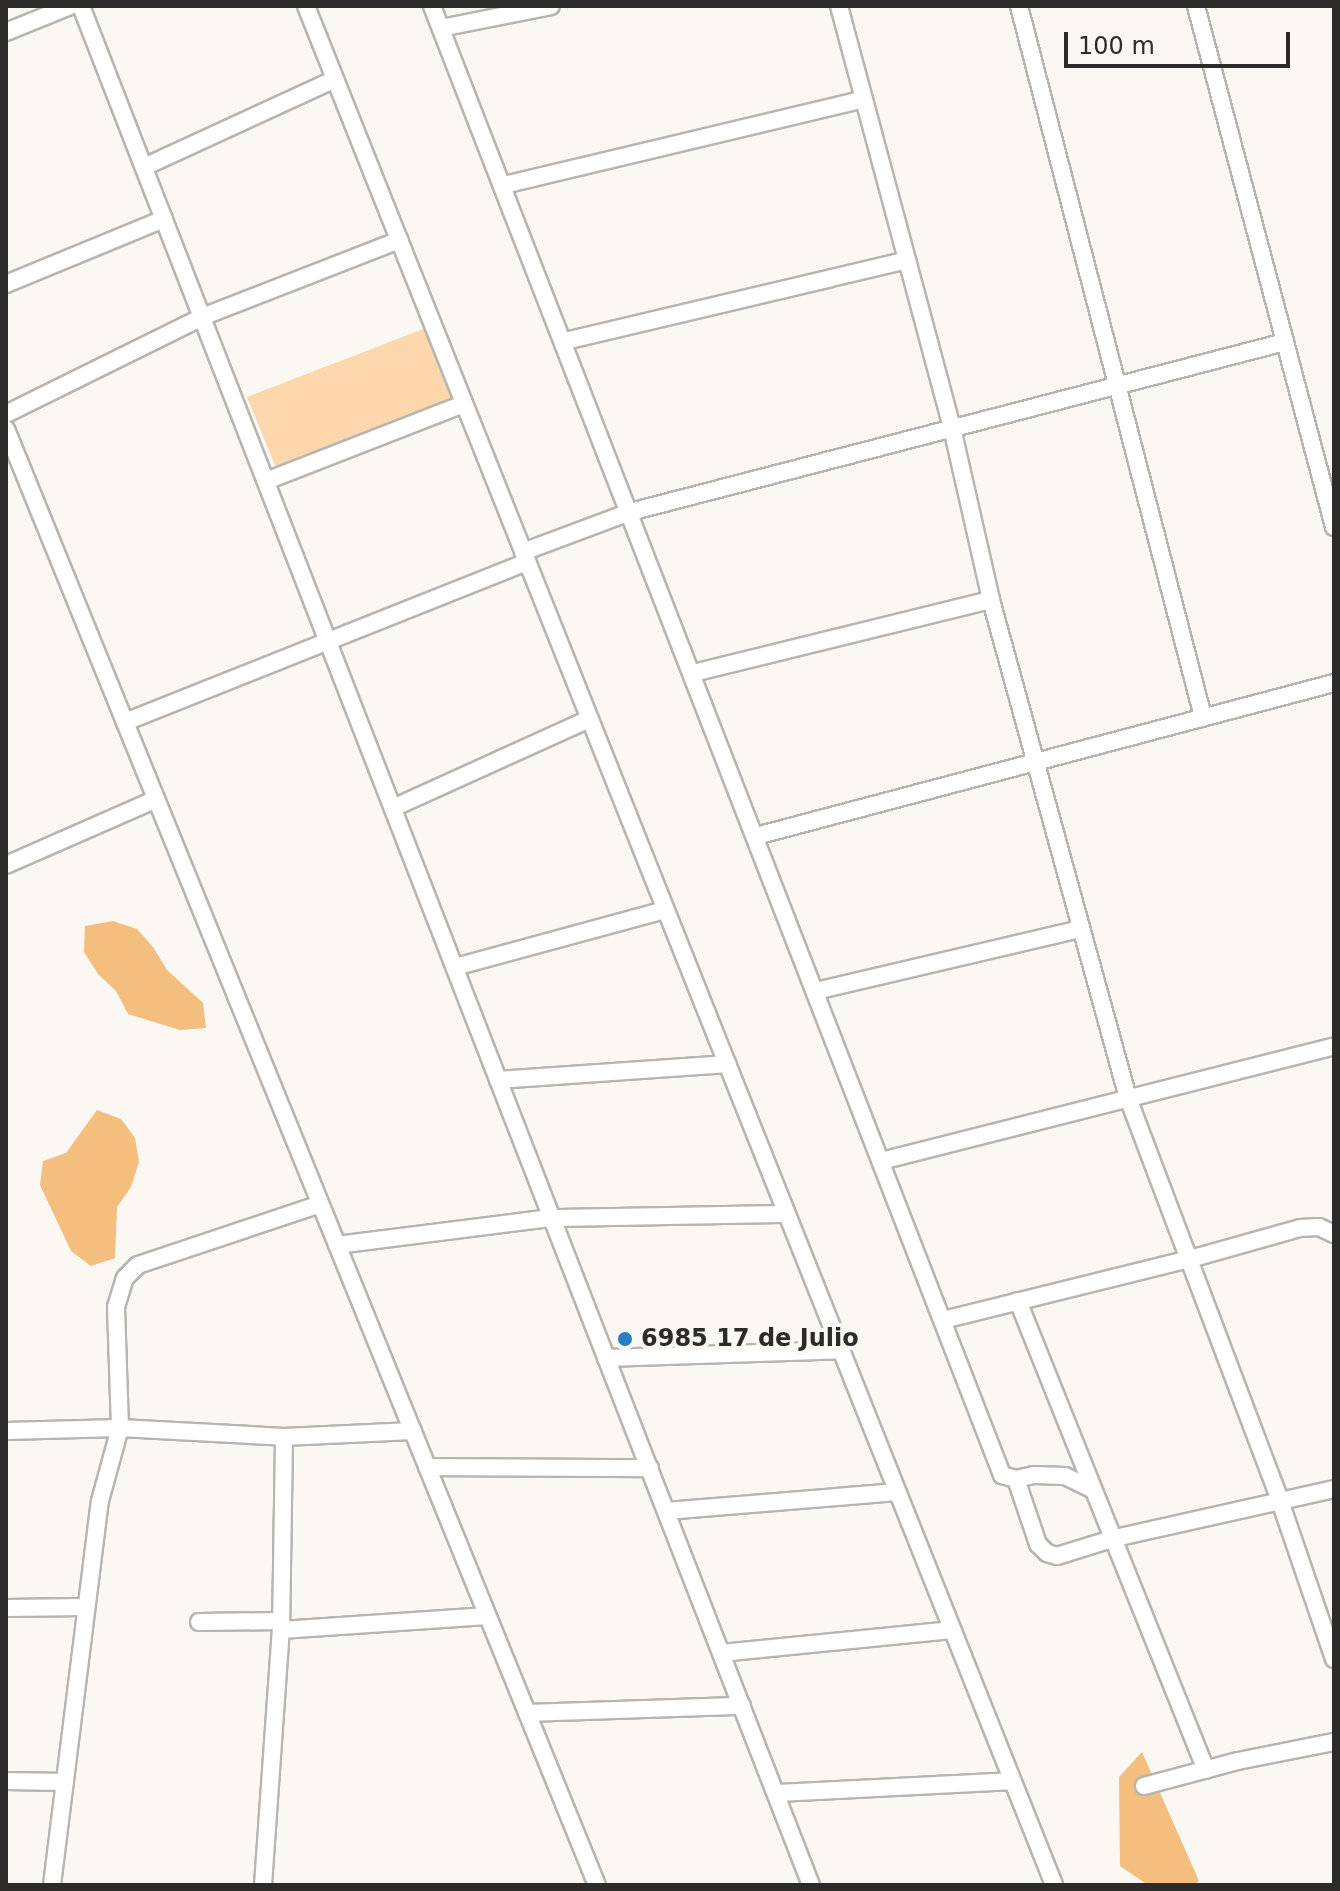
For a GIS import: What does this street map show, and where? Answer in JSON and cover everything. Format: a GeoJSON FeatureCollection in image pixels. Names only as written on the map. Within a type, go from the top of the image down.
{"type":"FeatureCollection","features":[{"type":"Feature","properties":{"kind":"street"},"geometry":{"type":"LineString","coordinates":[[6,32],[70,6]]}},
{"type":"Feature","properties":{"kind":"street"},"geometry":{"type":"LineString","coordinates":[[81,6],[811,1885]]}},
{"type":"Feature","properties":{"kind":"street"},"geometry":{"type":"LineString","coordinates":[[306,6],[1054,1885]]}},
{"type":"Feature","properties":{"kind":"street"},"geometry":{"type":"LineString","coordinates":[[432,6],[565,341],[1002,1475],[1016,1479],[1052,1473],[1092,1489]]}},
{"type":"Feature","properties":{"kind":"street"},"geometry":{"type":"LineString","coordinates":[[441,28],[551,6]]}},
{"type":"Feature","properties":{"kind":"street"},"geometry":{"type":"LineString","coordinates":[[839,6],[952,428],[991,600],[1128,1098],[1280,1501],[1334,1659]]}},
{"type":"Feature","properties":{"kind":"street"},"geometry":{"type":"LineString","coordinates":[[1019,6],[1203,717]]}},
{"type":"Feature","properties":{"kind":"street"},"geometry":{"type":"LineString","coordinates":[[1196,6],[1334,527]]}},
{"type":"Feature","properties":{"kind":"street"},"geometry":{"type":"LineString","coordinates":[[144,167],[335,79]]}},
{"type":"Feature","properties":{"kind":"street"},"geometry":{"type":"LineString","coordinates":[[504,185],[864,99]]}},
{"type":"Feature","properties":{"kind":"street"},"geometry":{"type":"LineString","coordinates":[[6,284],[164,219]]}},
{"type":"Feature","properties":{"kind":"street"},"geometry":{"type":"LineString","coordinates":[[6,414],[202,317],[399,240]]}},
{"type":"Feature","properties":{"kind":"street"},"geometry":{"type":"LineString","coordinates":[[565,341],[907,260]]}},
{"type":"Feature","properties":{"kind":"street"},"geometry":{"type":"LineString","coordinates":[[125,722],[329,643],[630,512],[1285,342]]}},
{"type":"Feature","properties":{"kind":"street"},"geometry":{"type":"LineString","coordinates":[[266,481],[464,404]]}},
{"type":"Feature","properties":{"kind":"street"},"geometry":{"type":"LineString","coordinates":[[6,429],[597,1885]]}},
{"type":"Feature","properties":{"kind":"street"},"geometry":{"type":"LineString","coordinates":[[693,673],[991,600]]}},
{"type":"Feature","properties":{"kind":"street"},"geometry":{"type":"LineString","coordinates":[[756,836],[1334,683]]}},
{"type":"Feature","properties":{"kind":"street"},"geometry":{"type":"LineString","coordinates":[[393,808],[589,719]]}},
{"type":"Feature","properties":{"kind":"street"},"geometry":{"type":"LineString","coordinates":[[6,865],[156,799]]}},
{"type":"Feature","properties":{"kind":"street"},"geometry":{"type":"LineString","coordinates":[[455,967],[665,910]]}},
{"type":"Feature","properties":{"kind":"street"},"geometry":{"type":"LineString","coordinates":[[816,991],[1080,929]]}},
{"type":"Feature","properties":{"kind":"street"},"geometry":{"type":"LineString","coordinates":[[881,1161],[1334,1046]]}},
{"type":"Feature","properties":{"kind":"street"},"geometry":{"type":"LineString","coordinates":[[498,1080],[727,1064]]}},
{"type":"Feature","properties":{"kind":"street"},"geometry":{"type":"LineString","coordinates":[[52,1885],[84,1607],[100,1501],[120,1428],[116,1307],[125,1278],[138,1265],[320,1204]]}},
{"type":"Feature","properties":{"kind":"street"},"geometry":{"type":"LineString","coordinates":[[337,1245],[552,1218],[786,1214]]}},
{"type":"Feature","properties":{"kind":"street"},"geometry":{"type":"LineString","coordinates":[[943,1320],[1190,1259],[1300,1228],[1319,1227],[1334,1234]]}},
{"type":"Feature","properties":{"kind":"street"},"geometry":{"type":"LineString","coordinates":[[1018,1301],[1206,1770]]}},
{"type":"Feature","properties":{"kind":"street"},"geometry":{"type":"LineString","coordinates":[[606,1358],[841,1350]]}},
{"type":"Feature","properties":{"kind":"street"},"geometry":{"type":"LineString","coordinates":[[6,1431],[120,1428],[284,1437],[413,1431]]}},
{"type":"Feature","properties":{"kind":"street"},"geometry":{"type":"LineString","coordinates":[[263,1885],[281,1626],[284,1437]]}},
{"type":"Feature","properties":{"kind":"street"},"geometry":{"type":"LineString","coordinates":[[427,1467],[650,1468]]}},
{"type":"Feature","properties":{"kind":"street"},"geometry":{"type":"LineString","coordinates":[[1016,1479],[1038,1544],[1047,1553],[1057,1556],[1115,1538],[1334,1489]]}},
{"type":"Feature","properties":{"kind":"street"},"geometry":{"type":"LineString","coordinates":[[666,1511],[897,1492]]}},
{"type":"Feature","properties":{"kind":"street"},"geometry":{"type":"LineString","coordinates":[[6,1608],[84,1607]]}},
{"type":"Feature","properties":{"kind":"street"},"geometry":{"type":"LineString","coordinates":[[199,1622],[281,1626],[488,1616]]}},
{"type":"Feature","properties":{"kind":"street"},"geometry":{"type":"LineString","coordinates":[[721,1653],[952,1630]]}},
{"type":"Feature","properties":{"kind":"street"},"geometry":{"type":"LineString","coordinates":[[527,1713],[742,1706]]}},
{"type":"Feature","properties":{"kind":"street"},"geometry":{"type":"LineString","coordinates":[[1144,1786],[1334,1742]]}},
{"type":"Feature","properties":{"kind":"street"},"geometry":{"type":"LineString","coordinates":[[6,1781],[65,1782]]}},
{"type":"Feature","properties":{"kind":"street"},"geometry":{"type":"LineString","coordinates":[[776,1793],[1012,1781]]}},
{"type":"Feature","properties":{"kind":"shaded area"},"geometry":{"type":"Polygon","coordinates":[[[426,328],[453,400],[277,470],[247,397],[426,328]]]}},
{"type":"Feature","properties":{"kind":"shaded area"},"geometry":{"type":"Polygon","coordinates":[[[113,921],[137,929],[167,970],[203,1003],[206,1028],[180,1030],[128,1014],[116,991],[98,974],[84,952],[85,926],[113,921]]]}},
{"type":"Feature","properties":{"kind":"shaded area"},"geometry":{"type":"Polygon","coordinates":[[[97,1110],[121,1119],[135,1138],[139,1162],[131,1187],[117,1207],[115,1258],[91,1266],[71,1251],[40,1185],[43,1161],[66,1153],[97,1110]]]}},
{"type":"Feature","properties":{"kind":"shaded area"},"geometry":{"type":"Polygon","coordinates":[[[1142,1752],[1199,1881],[1193,1885],[1148,1885],[1120,1866],[1119,1777],[1142,1752]]]}},
{"type":"Feature","properties":{"kind":"place","name":"6985 17 de Julio"},"geometry":{"type":"Point","coordinates":[625,1339]}}]}
